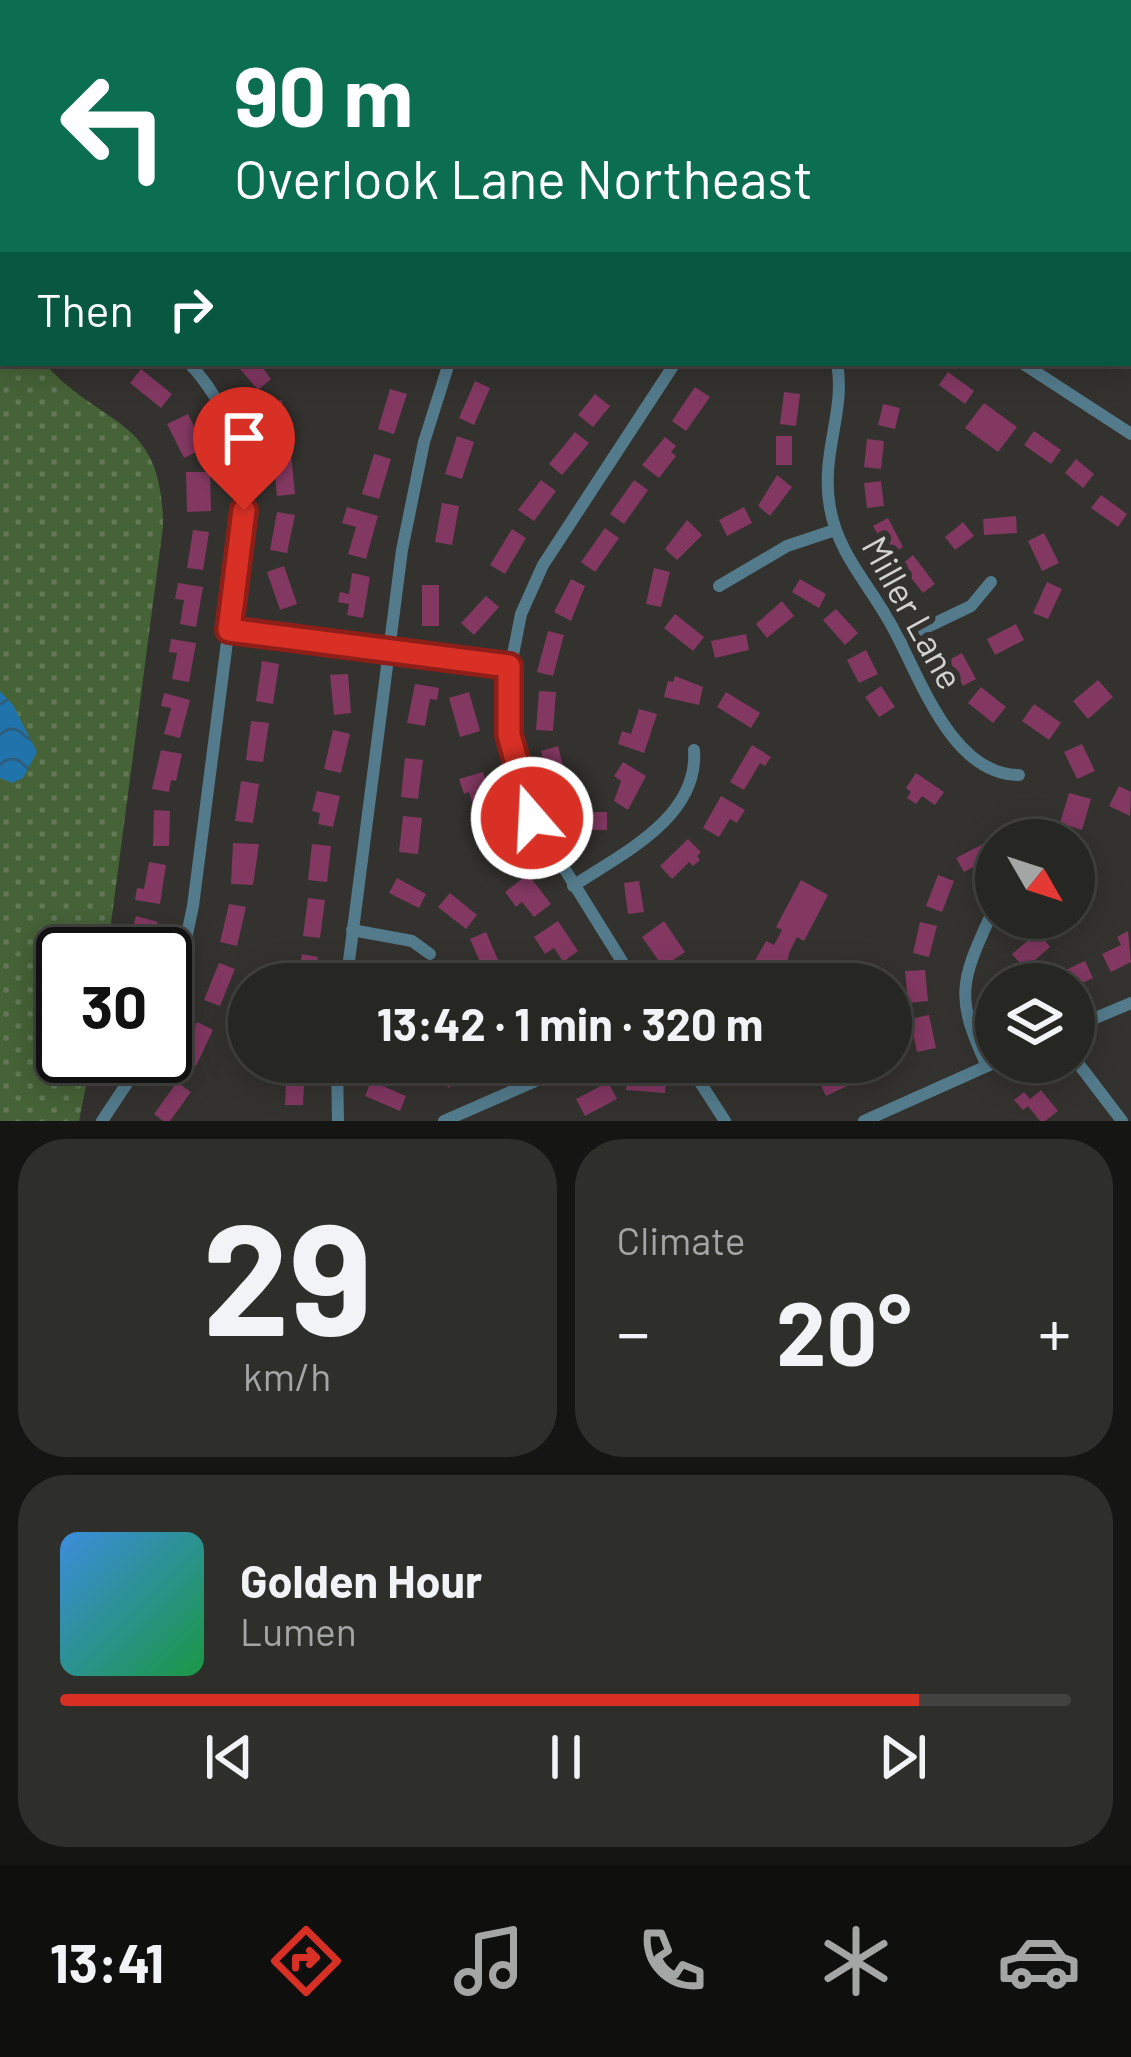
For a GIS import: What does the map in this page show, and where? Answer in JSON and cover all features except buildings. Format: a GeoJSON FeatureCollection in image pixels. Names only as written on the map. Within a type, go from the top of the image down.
{"type":"FeatureCollection","features":[{"type":"Feature","properties":{"kind":"street"},"geometry":{"type":"LineString","coordinates":[[189,927],[244,510],[241,464],[228,419],[191,366]]}},
{"type":"Feature","properties":{"kind":"street"},"geometry":{"type":"LineString","coordinates":[[348,963],[411,498],[447,366]]}},
{"type":"Feature","properties":{"kind":"street"},"geometry":{"type":"LineString","coordinates":[[622,963],[532,818],[509,735],[509,666],[521,614],[543,565],[673,366]]}},
{"type":"Feature","properties":{"kind":"street","name":"Miller Lane"},"geometry":{"type":"LineString","coordinates":[[837,366],[840,397],[826,461],[835,530],[855,571],[900,640],[932,708],[953,736],[989,768],[1019,775]]}},
{"type":"Feature","properties":{"kind":"street"},"geometry":{"type":"LineString","coordinates":[[1027,366],[1131,434]]}},
{"type":"Feature","properties":{"kind":"street"},"geometry":{"type":"LineString","coordinates":[[719,586],[787,546],[835,530]]}},
{"type":"Feature","properties":{"kind":"street"},"geometry":{"type":"LineString","coordinates":[[900,640],[971,606],[992,582]]}},
{"type":"Feature","properties":{"kind":"street"},"geometry":{"type":"LineString","coordinates":[[229,630],[509,666]]}},
{"type":"Feature","properties":{"kind":"street"},"geometry":{"type":"LineString","coordinates":[[573,886],[665,820],[688,788],[694,750]]}},
{"type":"Feature","properties":{"kind":"street"},"geometry":{"type":"LineString","coordinates":[[352,930],[412,940],[430,954]]}},
{"type":"Feature","properties":{"kind":"street"},"geometry":{"type":"LineString","coordinates":[[975,1034],[963,990],[980,939]]}},
{"type":"Feature","properties":{"kind":"street"},"geometry":{"type":"LineString","coordinates":[[1095,1018],[1131,1003]]}},
{"type":"Feature","properties":{"kind":"street"},"geometry":{"type":"LineString","coordinates":[[864,1121],[975,1072]]}},
{"type":"Feature","properties":{"kind":"street"},"geometry":{"type":"LineString","coordinates":[[102,1121],[127,1083]]}},
{"type":"Feature","properties":{"kind":"street"},"geometry":{"type":"LineString","coordinates":[[337,1083],[338,1121]]}},
{"type":"Feature","properties":{"kind":"street"},"geometry":{"type":"LineString","coordinates":[[444,1121],[531,1083]]}},
{"type":"Feature","properties":{"kind":"street"},"geometry":{"type":"LineString","coordinates":[[700,1083],[724,1121]]}},
{"type":"Feature","properties":{"kind":"street"},"geometry":{"type":"LineString","coordinates":[[1093,1083],[1122,1121]]}},
{"type":"Feature","properties":{"kind":"green space"},"geometry":{"type":"Polygon","coordinates":[[[0,366],[47,366],[141,444],[153,464],[160,491],[163,527],[111,927],[36,927],[36,1083],[87,1083],[79,1121],[0,1121],[0,366]]]}},
{"type":"Feature","properties":{"kind":"water"},"geometry":{"type":"Polygon","coordinates":[[[0,691],[13,705],[37,752],[23,778],[12,783],[0,778],[0,691]]]}},
{"type":"Feature","properties":{"kind":"route"},"geometry":{"type":"LineString","coordinates":[[244,510],[229,630],[509,666],[509,735],[532,818]]}}]}
